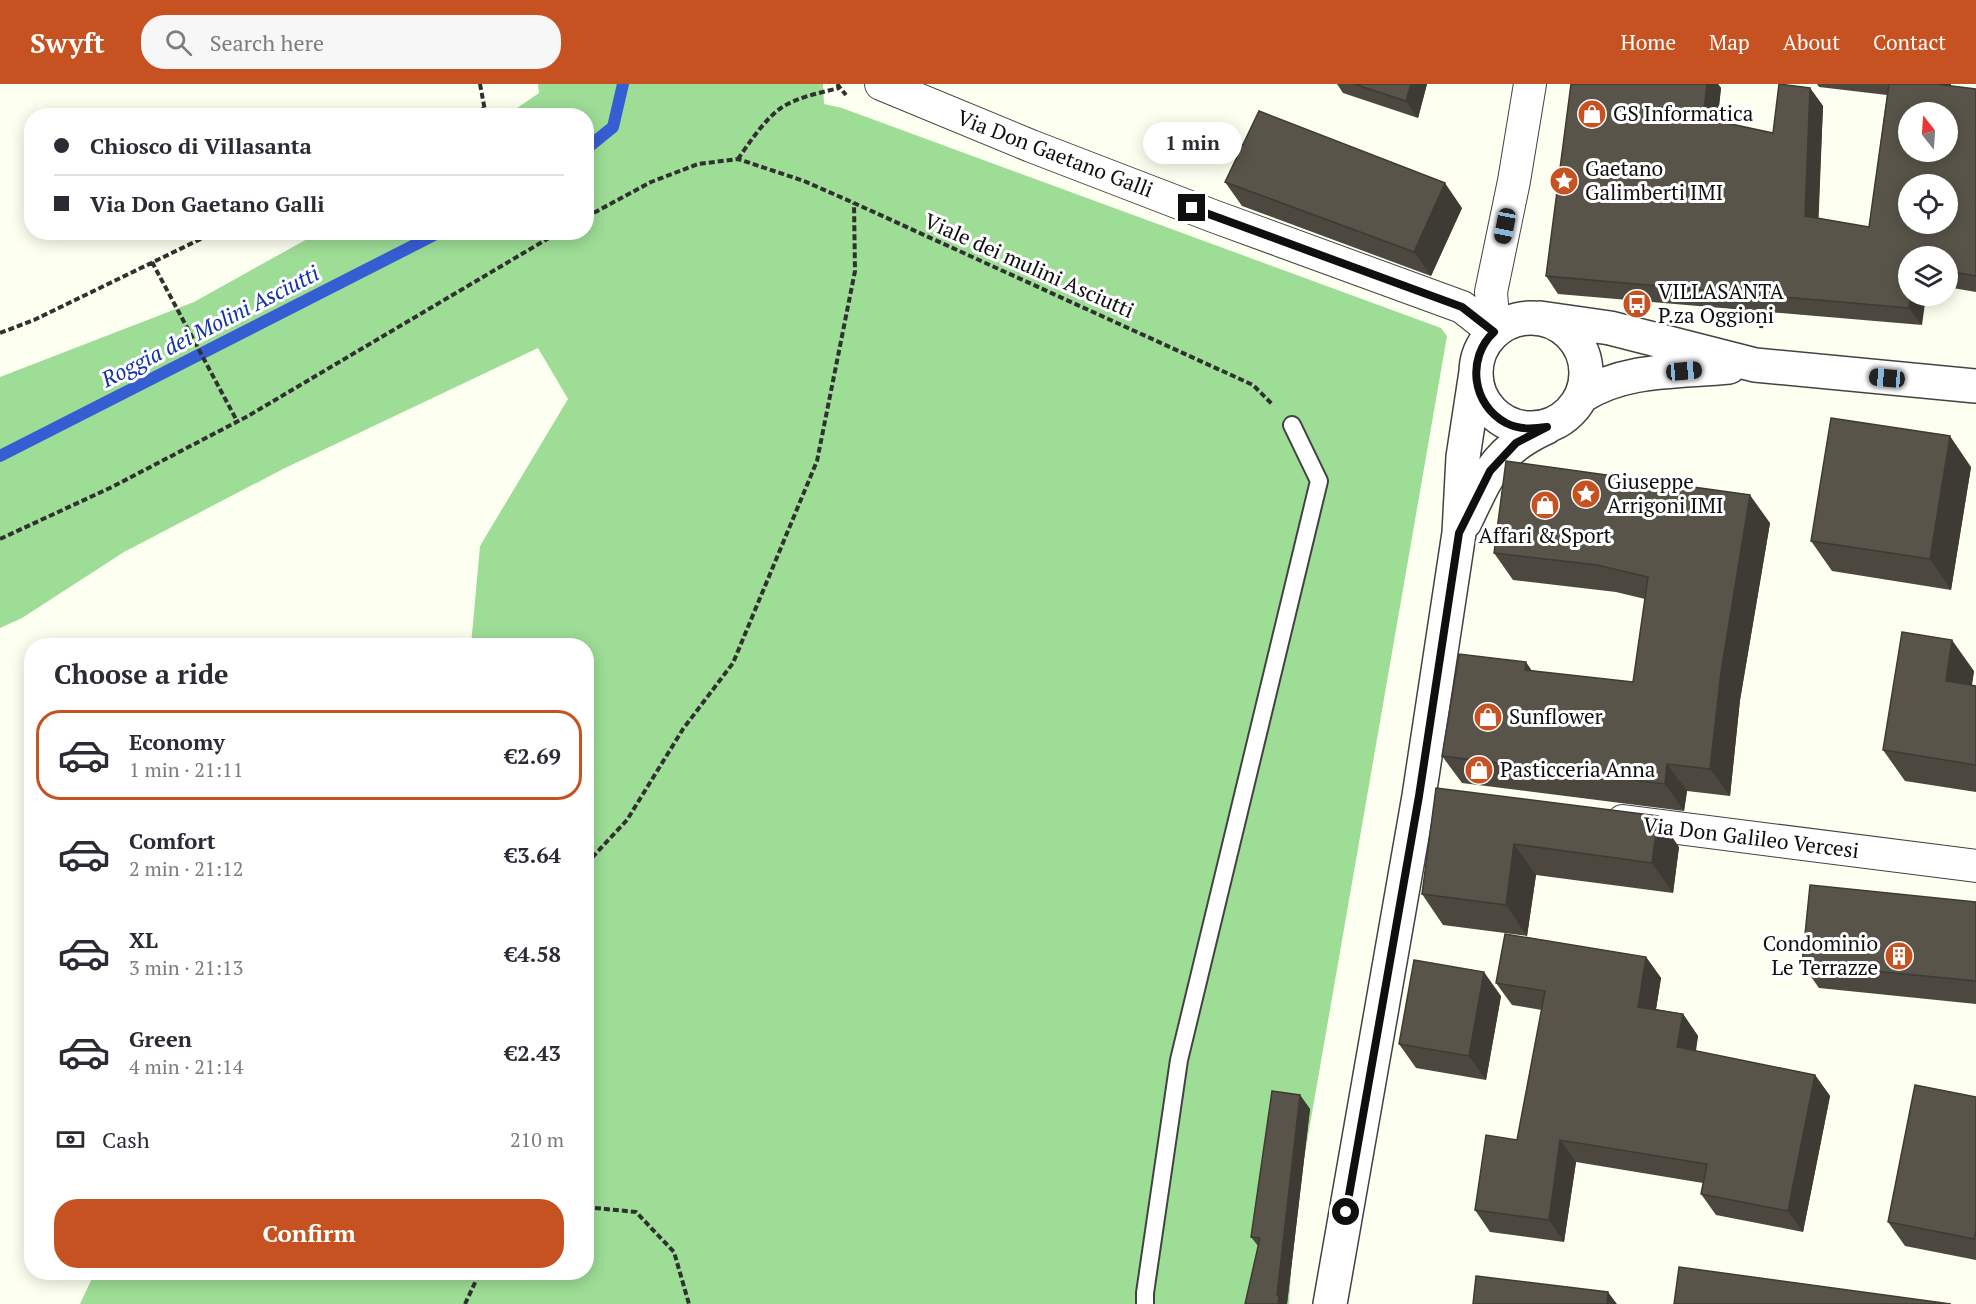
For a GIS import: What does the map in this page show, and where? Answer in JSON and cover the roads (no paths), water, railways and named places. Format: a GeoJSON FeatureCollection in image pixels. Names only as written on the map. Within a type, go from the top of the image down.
{"type":"FeatureCollection","features":[{"type":"Feature","properties":{"kind":"street","name":"Via Don Gaetano Galli"},"geometry":{"type":"LineString","coordinates":[[881,84],[1052,154],[1462,307],[1494,332]]}},
{"type":"Feature","properties":{"kind":"street"},"geometry":{"type":"LineString","coordinates":[[1494,332],[1491,292],[1514,181],[1530,84]]}},
{"type":"Feature","properties":{"kind":"street"},"geometry":{"type":"LineString","coordinates":[[1459,533],[1490,471],[1516,443],[1567,416],[1582,396],[1587,381],[1587,368],[1581,347],[1562,327],[1540,318]]}},
{"type":"Feature","properties":{"kind":"street"},"geometry":{"type":"LineString","coordinates":[[1330,1304],[1433,797],[1459,533],[1463,457],[1476,372],[1482,349],[1494,332],[1507,324],[1516,320],[1540,318],[1610,328],[1755,365],[1976,386]]}},
{"type":"Feature","properties":{"kind":"street"},"geometry":{"type":"LineString","coordinates":[[1582,396],[1597,386],[1629,376],[1755,365]]}},
{"type":"Feature","properties":{"kind":"street"},"geometry":{"type":"LineString","coordinates":[[1476,372],[1480,394],[1495,416],[1511,425],[1525,429],[1547,427]]}},
{"type":"Feature","properties":{"kind":"street","name":"Via Don Galileo Vercesi"},"geometry":{"type":"LineString","coordinates":[[1597,818],[1976,866]]}},
{"type":"Feature","properties":{"kind":"lane"},"geometry":{"type":"LineString","coordinates":[[1145,1304],[1179,1060],[1319,481],[1292,425]]}},
{"type":"Feature","properties":{"kind":"waterway","name":"Roggia dei Molini Asciutti"},"geometry":{"type":"LineString","coordinates":[[594,142],[613,127],[623,84]]}},
{"type":"Feature","properties":{"kind":"waterway","name":"Roggia dei Molini Asciutti"},"geometry":{"type":"LineString","coordinates":[[0,456],[424,240]]}},
{"type":"Feature","properties":{"kind":"place","name":"GS Informatica"},"geometry":{"type":"Point","coordinates":[1592,114]}},
{"type":"Feature","properties":{"kind":"place","name":"Gaetano Galimberti IMI"},"geometry":{"type":"Point","coordinates":[1564,181]}},
{"type":"Feature","properties":{"kind":"place","name":"VILLASANTA P.za Oggioni"},"geometry":{"type":"Point","coordinates":[1637,304]}},
{"type":"Feature","properties":{"kind":"place","name":"Giuseppe Arrigoni IMI"},"geometry":{"type":"Point","coordinates":[1586,494]}},
{"type":"Feature","properties":{"kind":"place","name":"Affari & Sport"},"geometry":{"type":"Point","coordinates":[1545,505]}},
{"type":"Feature","properties":{"kind":"place","name":"Sunflower"},"geometry":{"type":"Point","coordinates":[1488,717]}},
{"type":"Feature","properties":{"kind":"place","name":"Pasticceria Anna"},"geometry":{"type":"Point","coordinates":[1479,770]}},
{"type":"Feature","properties":{"kind":"place","name":"Condominio Le Terrazze"},"geometry":{"type":"Point","coordinates":[1899,956]}}]}
